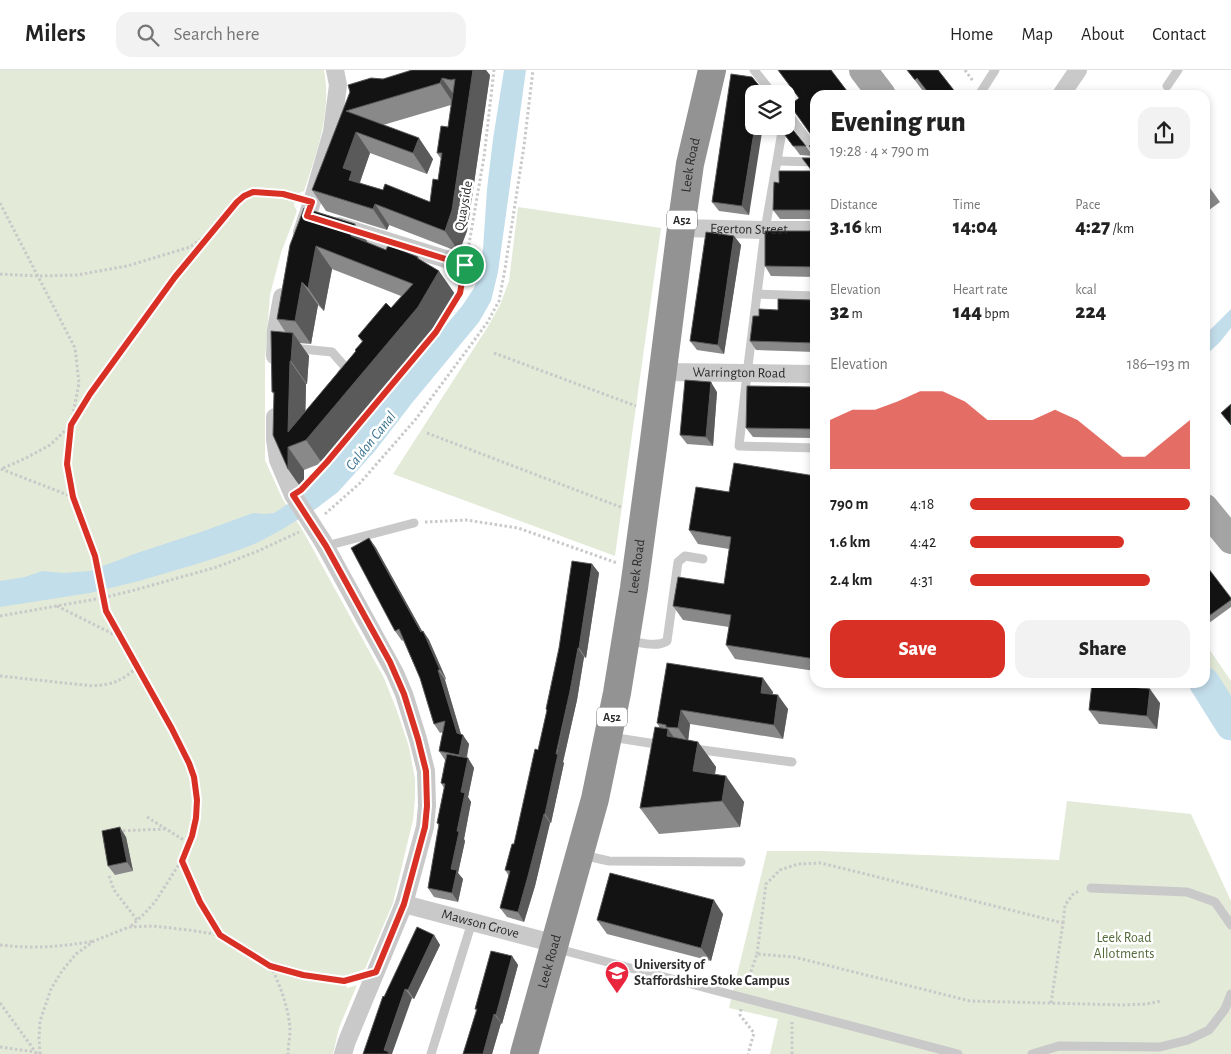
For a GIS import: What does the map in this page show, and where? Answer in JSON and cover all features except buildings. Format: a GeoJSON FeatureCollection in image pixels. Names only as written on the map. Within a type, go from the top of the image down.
{"type":"FeatureCollection","features":[{"type":"Feature","properties":{"kind":"highway","name":"Leek Road"},"geometry":{"type":"LineString","coordinates":[[524,1054],[595,799],[617,693],[644,516],[690,164],[712,70]]}},
{"type":"Feature","properties":{"kind":"main road"},"geometry":{"type":"LineString","coordinates":[[863,70],[878,90]]}},
{"type":"Feature","properties":{"kind":"main road"},"geometry":{"type":"LineString","coordinates":[[1210,514],[1231,540]]}},
{"type":"Feature","properties":{"kind":"street"},"geometry":{"type":"LineString","coordinates":[[1064,90],[1078,70]]}},
{"type":"Feature","properties":{"kind":"street"},"geometry":{"type":"LineString","coordinates":[[296,250],[332,132],[337,100],[336,78],[357,86]]}},
{"type":"Feature","properties":{"kind":"street"},"geometry":{"type":"LineString","coordinates":[[309,209],[465,265]]}},
{"type":"Feature","properties":{"kind":"street","name":"Egerton Street"},"geometry":{"type":"LineString","coordinates":[[681,228],[810,230]]}},
{"type":"Feature","properties":{"kind":"street"},"geometry":{"type":"LineString","coordinates":[[274,374],[276,330],[285,285]]}},
{"type":"Feature","properties":{"kind":"street","name":"Warrington Road"},"geometry":{"type":"LineString","coordinates":[[663,372],[810,374]]}},
{"type":"Feature","properties":{"kind":"street"},"geometry":{"type":"LineString","coordinates":[[275,402],[275,439],[278,460],[293,495],[324,543],[395,673],[404,694],[426,771],[427,806],[425,827],[404,904],[346,1041],[343,1054]]}},
{"type":"Feature","properties":{"kind":"street","name":"Mawson Grove"},"geometry":{"type":"LineString","coordinates":[[404,904],[556,944]]}},
{"type":"Feature","properties":{"kind":"lane"},"geometry":{"type":"LineString","coordinates":[[754,70],[766,85]]}},
{"type":"Feature","properties":{"kind":"lane"},"geometry":{"type":"LineString","coordinates":[[982,90],[996,70]]}},
{"type":"Feature","properties":{"kind":"lane"},"geometry":{"type":"LineString","coordinates":[[1167,86],[1178,70]]}},
{"type":"Feature","properties":{"kind":"lane"},"geometry":{"type":"LineString","coordinates":[[795,123],[810,143]]}},
{"type":"Feature","properties":{"kind":"lane"},"geometry":{"type":"LineString","coordinates":[[782,135],[757,294],[739,446],[810,448]]}},
{"type":"Feature","properties":{"kind":"lane"},"geometry":{"type":"LineString","coordinates":[[778,161],[810,162]]}},
{"type":"Feature","properties":{"kind":"lane"},"geometry":{"type":"LineString","coordinates":[[757,294],[810,296]]}},
{"type":"Feature","properties":{"kind":"lane"},"geometry":{"type":"LineString","coordinates":[[276,347],[332,352],[346,368],[334,383]]}},
{"type":"Feature","properties":{"kind":"lane"},"geometry":{"type":"LineString","coordinates":[[324,543],[414,523]]}},
{"type":"Feature","properties":{"kind":"lane"},"geometry":{"type":"LineString","coordinates":[[625,640],[657,645],[667,641],[678,562],[685,556],[704,559]]}},
{"type":"Feature","properties":{"kind":"lane"},"geometry":{"type":"LineString","coordinates":[[608,736],[669,746]]}},
{"type":"Feature","properties":{"kind":"lane"},"geometry":{"type":"LineString","coordinates":[[688,748],[792,762]]}},
{"type":"Feature","properties":{"kind":"lane"},"geometry":{"type":"LineString","coordinates":[[580,855],[609,861],[741,862]]}},
{"type":"Feature","properties":{"kind":"lane"},"geometry":{"type":"LineString","coordinates":[[1091,888],[1187,892],[1215,902],[1231,925]]}},
{"type":"Feature","properties":{"kind":"lane"},"geometry":{"type":"LineString","coordinates":[[431,1054],[472,922]]}},
{"type":"Feature","properties":{"kind":"lane"},"geometry":{"type":"LineString","coordinates":[[556,944],[558,949],[958,1054]]}},
{"type":"Feature","properties":{"kind":"lane"},"geometry":{"type":"LineString","coordinates":[[1032,1054],[1059,1046],[1160,1047],[1188,1040],[1209,1030],[1225,1009],[1231,994]]}},
{"type":"Feature","properties":{"kind":"path","name":"Quayside"},"geometry":{"type":"LineString","coordinates":[[293,495],[301,490],[327,462],[436,332],[460,293],[484,157],[494,70]]}},
{"type":"Feature","properties":{"kind":"path"},"geometry":{"type":"LineString","coordinates":[[318,519],[360,483],[414,420],[487,323],[499,301],[521,165],[533,70]]}},
{"type":"Feature","properties":{"kind":"path"},"geometry":{"type":"LineString","coordinates":[[1,469],[50,445],[71,425],[90,394],[175,277],[244,196],[253,192],[283,194],[309,209]]}},
{"type":"Feature","properties":{"kind":"path"},"geometry":{"type":"LineString","coordinates":[[0,203],[75,348],[79,383],[71,425],[67,464],[73,497],[95,556],[106,611],[189,763],[194,777],[197,800],[190,844],[182,861],[155,902],[129,927],[97,940],[76,954],[62,971],[52,989],[40,1022],[37,1053]]}},
{"type":"Feature","properties":{"kind":"path"},"geometry":{"type":"LineString","coordinates":[[0,274],[38,276],[77,275],[128,266],[190,247],[214,229]]}},
{"type":"Feature","properties":{"kind":"path"},"geometry":{"type":"LineString","coordinates":[[494,353],[658,414]]}},
{"type":"Feature","properties":{"kind":"path"},"geometry":{"type":"LineString","coordinates":[[427,433],[644,516]]}},
{"type":"Feature","properties":{"kind":"path"},"geometry":{"type":"LineString","coordinates":[[1,469],[73,497]]}},
{"type":"Feature","properties":{"kind":"path"},"geometry":{"type":"LineString","coordinates":[[414,523],[466,520],[518,528],[636,570]]}},
{"type":"Feature","properties":{"kind":"path"},"geometry":{"type":"LineString","coordinates":[[0,616],[131,591],[217,566],[258,551],[303,531]]}},
{"type":"Feature","properties":{"kind":"path"},"geometry":{"type":"LineString","coordinates":[[56,606],[122,639]]}},
{"type":"Feature","properties":{"kind":"path"},"geometry":{"type":"LineString","coordinates":[[0,676],[93,686],[107,685],[120,681],[138,667]]}},
{"type":"Feature","properties":{"kind":"path"},"geometry":{"type":"LineString","coordinates":[[147,817],[190,844]]}},
{"type":"Feature","properties":{"kind":"path"},"geometry":{"type":"LineString","coordinates":[[118,831],[165,829]]}},
{"type":"Feature","properties":{"kind":"path"},"geometry":{"type":"LineString","coordinates":[[182,861],[200,902],[220,935]]}},
{"type":"Feature","properties":{"kind":"path"},"geometry":{"type":"LineString","coordinates":[[748,1054],[754,1033],[740,1015],[742,998],[757,954],[766,884],[780,870],[798,864],[821,863],[1063,923]]}},
{"type":"Feature","properties":{"kind":"path"},"geometry":{"type":"LineString","coordinates":[[109,876],[114,890],[137,920]]}},
{"type":"Feature","properties":{"kind":"path"},"geometry":{"type":"LineString","coordinates":[[1052,1003],[1065,905],[1074,893],[1091,888]]}},
{"type":"Feature","properties":{"kind":"path"},"geometry":{"type":"LineString","coordinates":[[129,927],[152,926],[220,935],[270,966],[303,975],[344,981],[376,972]]}},
{"type":"Feature","properties":{"kind":"path"},"geometry":{"type":"LineString","coordinates":[[0,945],[47,948],[97,940]]}},
{"type":"Feature","properties":{"kind":"path"},"geometry":{"type":"LineString","coordinates":[[757,954],[794,957],[970,1001],[1124,1005],[1161,1001]]}},
{"type":"Feature","properties":{"kind":"path"},"geometry":{"type":"LineString","coordinates":[[270,966],[279,983],[288,1010],[290,1031],[288,1054]]}},
{"type":"Feature","properties":{"kind":"path"},"geometry":{"type":"LineString","coordinates":[[0,1002],[37,1053]]}},
{"type":"Feature","properties":{"kind":"path"},"geometry":{"type":"LineString","coordinates":[[792,1011],[792,1054]]}},
{"type":"Feature","properties":{"kind":"path"},"geometry":{"type":"LineString","coordinates":[[0,1047],[37,1053]]}},
{"type":"Feature","properties":{"kind":"green space"},"geometry":{"type":"Polygon","coordinates":[[[0,70],[324,70],[326,101],[322,132],[304,191],[297,194],[294,205],[297,211],[281,253],[270,295],[265,360],[265,460],[282,498],[303,531],[384,678],[409,747],[415,779],[413,820],[393,903],[365,969],[344,976],[347,988],[357,985],[339,1028],[333,1054],[0,1054],[0,70]]]}},
{"type":"Feature","properties":{"kind":"green space"},"geometry":{"type":"Polygon","coordinates":[[[518,207],[661,228],[615,556],[393,474],[500,305],[509,281],[518,207]]]}},
{"type":"Feature","properties":{"kind":"green space"},"geometry":{"type":"Polygon","coordinates":[[[1210,650],[1231,681],[1231,712],[1210,682],[1210,650]]]}},
{"type":"Feature","properties":{"kind":"green space","name":"Leek Road Allotments"},"geometry":{"type":"Polygon","coordinates":[[[1067,801],[1191,814],[1231,901],[1231,1054],[770,1054],[778,1019],[729,1008],[767,851],[821,851],[1059,860],[1067,801]]]}},
{"type":"Feature","properties":{"kind":"water","name":"Caldon Canal"},"geometry":{"type":"Polygon","coordinates":[[[504,70],[526,70],[498,272],[491,301],[479,322],[375,451],[338,492],[317,508],[281,530],[242,549],[139,581],[90,593],[0,607],[0,581],[25,577],[42,571],[64,573],[90,571],[253,513],[274,513],[303,494],[462,306],[474,288],[479,276],[483,249],[487,189],[504,70]]]}},
{"type":"Feature","properties":{"kind":"water"},"geometry":{"type":"Polygon","coordinates":[[[1231,309],[1231,328],[1210,351],[1210,330],[1231,309]]]}},
{"type":"Feature","properties":{"kind":"waterway"},"geometry":{"type":"LineString","coordinates":[[1208,688],[1231,725]]}},
{"type":"Feature","properties":{"kind":"place","name":"University of Staffordshire Stoke Campus"},"geometry":{"type":"Point","coordinates":[617,994]}},
{"type":"Feature","properties":{"kind":"route"},"geometry":{"type":"LineString","coordinates":[[253,192],[283,194],[312,202],[307,216],[465,265],[460,293],[436,332],[327,462],[301,490],[293,495],[326,546],[395,673],[404,694],[426,771],[427,806],[425,827],[404,904],[376,972],[344,981],[303,975],[270,966],[220,935],[200,902],[188,877],[182,861],[192,836],[196,818],[197,800],[194,777],[172,729],[106,611],[95,556],[73,497],[67,464],[71,425],[90,394],[175,277],[237,202],[253,192]]}}]}
